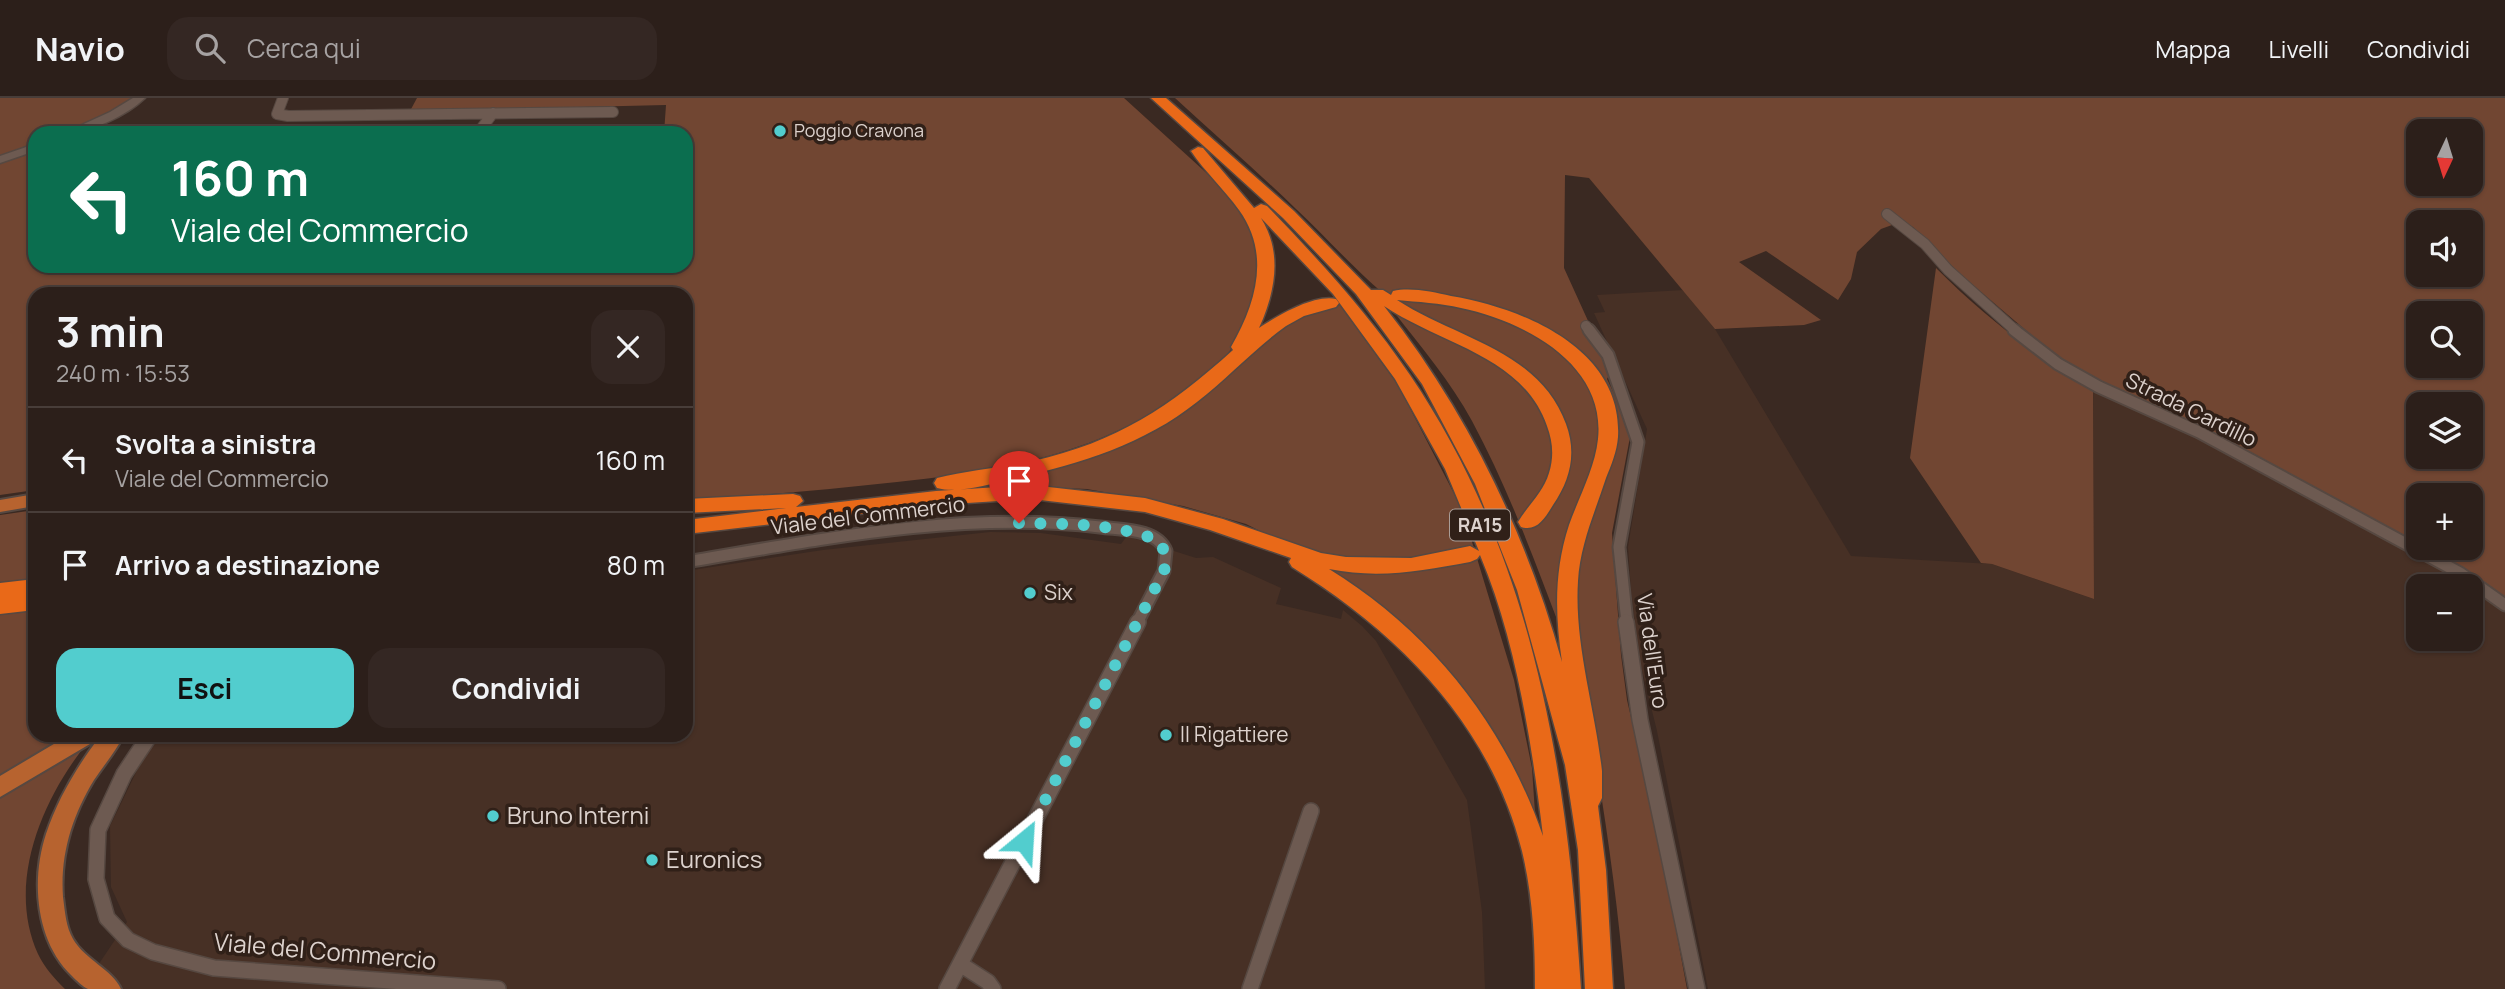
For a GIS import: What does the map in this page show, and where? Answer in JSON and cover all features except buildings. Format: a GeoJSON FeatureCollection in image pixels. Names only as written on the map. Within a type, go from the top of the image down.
{"type":"FeatureCollection","features":[{"type":"Feature","properties":{"kind":"highway","name":"RA15"},"geometry":{"type":"LineString","coordinates":[[1140,98],[1298,223],[1362,290],[1425,372],[1462,433],[1496,503],[1531,594],[1566,722],[1589,828],[1600,989]]}},
{"type":"Feature","properties":{"kind":"highway","name":"RA15"},"geometry":{"type":"LineString","coordinates":[[1158,98],[1350,303],[1404,375],[1440,436],[1462,482],[1503,586],[1522,649],[1540,729],[1552,804],[1563,908],[1566,989]]}},
{"type":"Feature","properties":{"kind":"highway"},"geometry":{"type":"LineString","coordinates":[[1209,152],[1211,172],[1251,215],[1261,234],[1267,259],[1267,275],[1253,327],[1225,369]]}},
{"type":"Feature","properties":{"kind":"highway"},"geometry":{"type":"LineString","coordinates":[[1209,152],[1275,194],[1389,303],[1429,326],[1497,357],[1536,388],[1553,415],[1563,450],[1562,466],[1551,495],[1528,522]]}},
{"type":"Feature","properties":{"kind":"highway"},"geometry":{"type":"LineString","coordinates":[[1399,295],[1467,303],[1525,323],[1574,356],[1601,395],[1609,427],[1608,438],[1574,541],[1567,583],[1569,646],[1591,768],[1589,828]]}},
{"type":"Feature","properties":{"kind":"highway"},"geometry":{"type":"LineString","coordinates":[[693,512],[985,478],[1079,455],[1150,425],[1176,409],[1279,323],[1331,303]]}},
{"type":"Feature","properties":{"kind":"highway"},"geometry":{"type":"LineString","coordinates":[[693,526],[983,493],[1031,492],[1145,505],[1252,536],[1319,561],[1365,567],[1411,566],[1470,554]]}},
{"type":"Feature","properties":{"kind":"highway"},"geometry":{"type":"LineString","coordinates":[[693,506],[793,501]]}},
{"type":"Feature","properties":{"kind":"highway"},"geometry":{"type":"LineString","coordinates":[[693,532],[828,510]]}},
{"type":"Feature","properties":{"kind":"highway"},"geometry":{"type":"LineString","coordinates":[[1252,536],[1311,568],[1394,628],[1440,675],[1471,718],[1503,771],[1527,827],[1545,902],[1549,989]]}},
{"type":"Feature","properties":{"kind":"highway"},"geometry":{"type":"LineString","coordinates":[[0,591],[28,588]]}},
{"type":"Feature","properties":{"kind":"highway"},"geometry":{"type":"LineString","coordinates":[[0,606],[28,603]]}},
{"type":"Feature","properties":{"kind":"main road"},"geometry":{"type":"LineString","coordinates":[[0,506],[28,501]]}},
{"type":"Feature","properties":{"kind":"main road"},"geometry":{"type":"LineString","coordinates":[[0,788],[76,742]]}},
{"type":"Feature","properties":{"kind":"main road"},"geometry":{"type":"LineString","coordinates":[[108,742],[66,807],[57,829],[50,873],[53,918],[61,939],[71,957],[108,989]]}},
{"type":"Feature","properties":{"kind":"street"},"geometry":{"type":"LineString","coordinates":[[86,126],[114,114],[140,98]]}},
{"type":"Feature","properties":{"kind":"street"},"geometry":{"type":"LineString","coordinates":[[283,98],[278,114],[288,116],[613,112]]}},
{"type":"Feature","properties":{"kind":"street"},"geometry":{"type":"LineString","coordinates":[[484,126],[494,113]]}},
{"type":"Feature","properties":{"kind":"street"},"geometry":{"type":"LineString","coordinates":[[0,160],[28,150]]}},
{"type":"Feature","properties":{"kind":"street","name":"Strada Cardillo"},"geometry":{"type":"LineString","coordinates":[[1887,214],[1925,244],[1995,315],[2058,364],[2099,387],[2199,432],[2448,566],[2505,604]]}},
{"type":"Feature","properties":{"kind":"street","name":"Via dell'Euro"},"geometry":{"type":"LineString","coordinates":[[1587,326],[1608,355],[1637,442],[1619,547],[1623,598],[1640,720],[1697,989]]}},
{"type":"Feature","properties":{"kind":"street","name":"Viale del Commercio"},"geometry":{"type":"LineString","coordinates":[[693,561],[844,536],[968,524],[1019,523],[1100,527],[1150,537],[1160,541],[1165,548],[1167,559],[1164,571],[959,967]]}},
{"type":"Feature","properties":{"kind":"street","name":"Viale del Commercio"},"geometry":{"type":"LineString","coordinates":[[145,742],[124,774],[98,830],[96,879],[107,918],[128,940],[153,952],[214,968],[498,989]]}},
{"type":"Feature","properties":{"kind":"street"},"geometry":{"type":"LineString","coordinates":[[1250,989],[1311,811]]}},
{"type":"Feature","properties":{"kind":"street"},"geometry":{"type":"LineString","coordinates":[[940,989],[959,967]]}},
{"type":"Feature","properties":{"kind":"street"},"geometry":{"type":"LineString","coordinates":[[947,989],[959,967]]}},
{"type":"Feature","properties":{"kind":"street"},"geometry":{"type":"LineString","coordinates":[[959,967],[988,982],[993,989]]}},
{"type":"Feature","properties":{"kind":"shaded area"},"geometry":{"type":"Polygon","coordinates":[[[0,98],[135,98],[79,126],[28,126],[28,147],[0,157],[0,98]]]}},
{"type":"Feature","properties":{"kind":"shaded area"},"geometry":{"type":"Polygon","coordinates":[[[417,98],[1124,98],[1234,198],[1256,239],[1262,257],[1262,275],[1240,336],[1224,359],[1177,397],[1111,434],[1043,458],[934,478],[693,500],[693,287],[28,287],[28,491],[0,495],[0,163],[28,152],[28,273],[693,273],[693,126],[664,126],[666,105],[410,111],[417,98]]]}},
{"type":"Feature","properties":{"kind":"shaded area"},"geometry":{"type":"Polygon","coordinates":[[[1175,98],[2505,98],[2505,599],[2483,584],[2483,574],[2469,574],[2445,560],[2483,560],[2483,483],[2406,483],[2406,539],[2223,440],[2093,379],[2049,350],[1960,274],[1913,227],[1888,220],[1892,225],[1881,229],[1857,252],[1851,279],[1838,300],[1766,251],[1739,262],[1821,320],[1804,325],[1715,329],[1589,178],[1565,175],[1564,268],[1589,323],[1582,325],[1608,367],[1610,373],[1607,379],[1628,423],[1630,437],[1612,533],[1621,655],[1627,700],[1658,833],[1687,989],[1625,989],[1610,851],[1582,675],[1576,604],[1579,558],[1614,440],[1615,418],[1610,397],[1595,370],[1573,348],[1547,329],[1487,304],[1423,292],[1393,291],[1415,301],[1452,305],[1485,313],[1535,334],[1557,348],[1576,365],[1590,386],[1600,410],[1603,437],[1564,559],[1561,630],[1509,498],[1472,421],[1445,379],[1394,312],[1497,361],[1520,378],[1539,398],[1551,422],[1557,460],[1549,487],[1538,503],[1524,515],[1530,528],[1555,500],[1569,467],[1568,441],[1557,410],[1540,385],[1518,366],[1436,326],[1384,294],[1175,98]]]}},
{"type":"Feature","properties":{"kind":"shaded area"},"geometry":{"type":"Polygon","coordinates":[[[1936,268],[2010,334],[2093,390],[2094,599],[1992,564],[1981,563],[1910,458],[1936,268]]]}},
{"type":"Feature","properties":{"kind":"shaded area"},"geometry":{"type":"Polygon","coordinates":[[[1684,290],[1715,329],[1851,556],[1992,564],[2094,599],[2093,379],[2223,440],[2406,538],[2406,560],[2442,560],[2465,574],[2406,574],[2406,651],[2483,651],[2483,585],[2505,599],[2505,989],[1708,989],[1657,731],[1639,658],[1631,590],[1628,547],[1647,429],[1594,313],[1605,312],[1597,295],[1684,290]]]}},
{"type":"Feature","properties":{"kind":"shaded area"},"geometry":{"type":"Polygon","coordinates":[[[1340,305],[1398,385],[1462,509],[1514,680],[1532,768],[1535,813],[1510,766],[1323,567],[1403,572],[1471,560],[1355,562],[1288,545],[1246,524],[1183,506],[1087,489],[983,485],[1071,464],[1154,429],[1205,396],[1283,325],[1340,305]]]}},
{"type":"Feature","properties":{"kind":"shaded area"},"geometry":{"type":"Polygon","coordinates":[[[28,511],[28,581],[0,584],[0,515],[28,511]]]}},
{"type":"Feature","properties":{"kind":"shaded area"},"geometry":{"type":"Polygon","coordinates":[[[990,532],[1041,533],[1121,544],[1127,536],[1196,558],[1213,557],[1281,588],[1276,604],[1341,619],[1343,610],[1376,641],[1467,800],[1482,912],[1485,989],[82,989],[127,922],[111,887],[110,826],[144,756],[157,742],[693,742],[693,570],[823,550],[990,532]]]}},
{"type":"Feature","properties":{"kind":"shaded area"},"geometry":{"type":"Polygon","coordinates":[[[28,611],[28,742],[64,742],[0,780],[0,614],[28,611]]]}},
{"type":"Feature","properties":{"kind":"shaded area"},"geometry":{"type":"Polygon","coordinates":[[[81,751],[66,772],[41,821],[27,874],[29,928],[40,959],[65,989],[0,989],[0,797],[81,751]]]}},
{"type":"Feature","properties":{"kind":"place","name":"Poggio Cravona"},"geometry":{"type":"Point","coordinates":[780,131]}},
{"type":"Feature","properties":{"kind":"place","name":"Six"},"geometry":{"type":"Point","coordinates":[1030,593]}},
{"type":"Feature","properties":{"kind":"place","name":"Il Rigattiere"},"geometry":{"type":"Point","coordinates":[1166,735]}},
{"type":"Feature","properties":{"kind":"place","name":"Bruno Interni"},"geometry":{"type":"Point","coordinates":[493,816]}},
{"type":"Feature","properties":{"kind":"place","name":"Euronics"},"geometry":{"type":"Point","coordinates":[652,860]}},
{"type":"Feature","properties":{"kind":"route"},"geometry":{"type":"LineString","coordinates":[[1019,523],[1100,527],[1136,533],[1160,541],[1165,548],[1167,559],[1164,571],[1024,841]]}}]}
